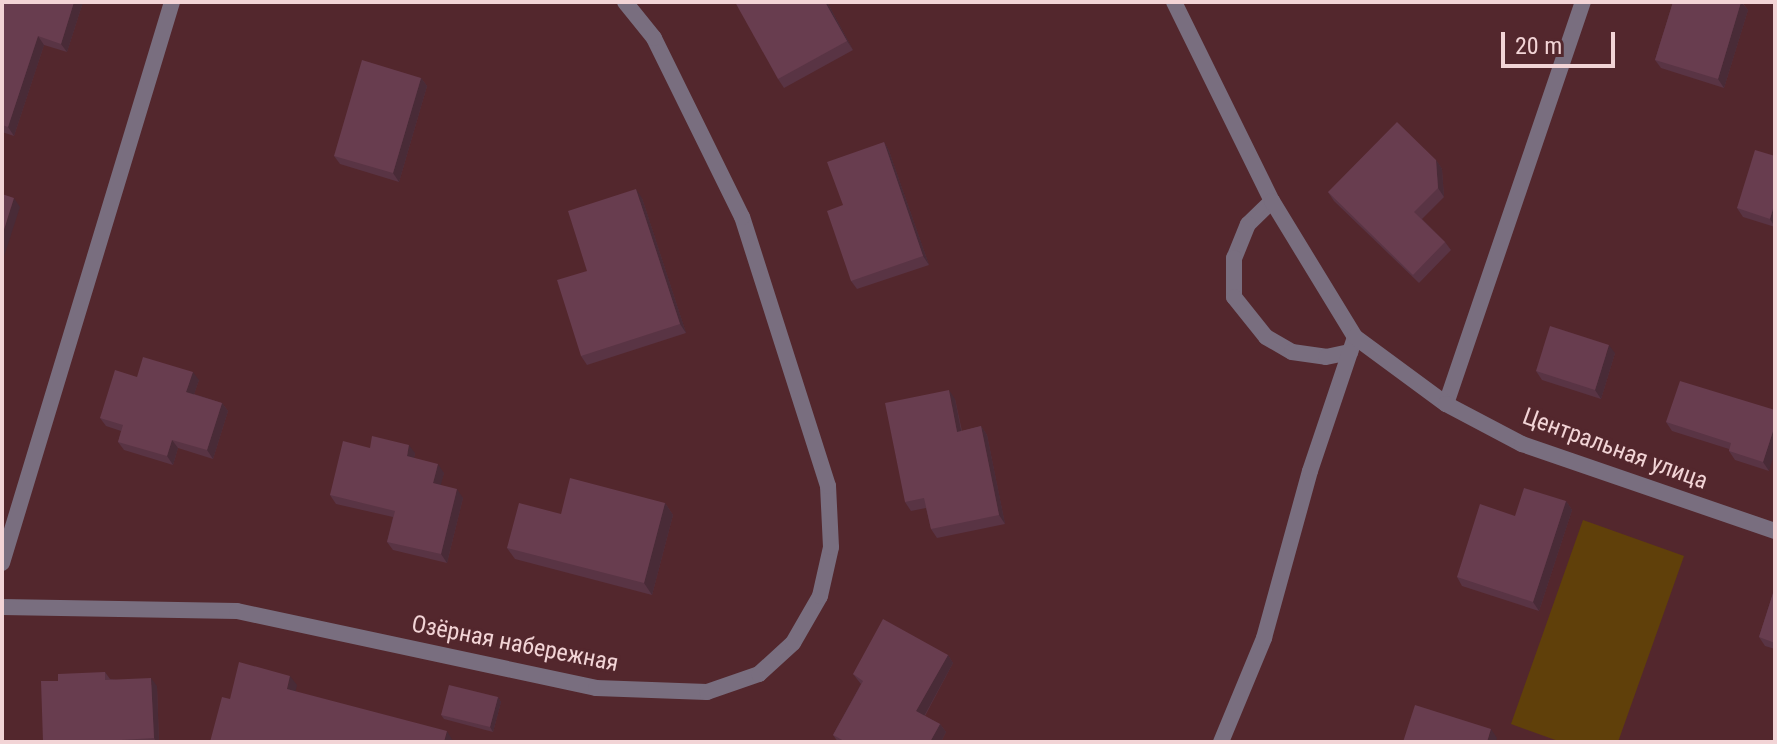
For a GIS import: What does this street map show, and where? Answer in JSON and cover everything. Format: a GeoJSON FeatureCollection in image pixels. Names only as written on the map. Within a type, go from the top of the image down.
{"type":"FeatureCollection","features":[{"type":"Feature","properties":{"kind":"street"},"geometry":{"type":"LineString","coordinates":[[2,563],[172,2]]}},
{"type":"Feature","properties":{"kind":"street","name":"Озёрная набережная"},"geometry":{"type":"LineString","coordinates":[[2,607],[237,611],[596,688],[707,692],[759,674],[793,643],[820,596],[823,584],[831,547],[828,486],[742,217],[654,38],[625,2]]}},
{"type":"Feature","properties":{"kind":"street"},"geometry":{"type":"LineString","coordinates":[[1174,2],[1272,201],[1357,345]]}},
{"type":"Feature","properties":{"kind":"street"},"geometry":{"type":"LineString","coordinates":[[1446,404],[1583,2]]}},
{"type":"Feature","properties":{"kind":"street"},"geometry":{"type":"LineString","coordinates":[[1272,201],[1248,224],[1234,258],[1234,297],[1266,337],[1292,352],[1326,357],[1357,345]]}},
{"type":"Feature","properties":{"kind":"street"},"geometry":{"type":"LineString","coordinates":[[1221,742],[1264,638],[1310,471],[1357,345]]}},
{"type":"Feature","properties":{"kind":"street","name":"Центральная улица"},"geometry":{"type":"LineString","coordinates":[[1357,345],[1446,404],[1522,444],[1775,531]]}},
{"type":"Feature","properties":{"kind":"shaded area"},"geometry":{"type":"Polygon","coordinates":[[[1583,520],[1684,556],[1618,742],[1561,742],[1511,724],[1583,520]]]}},
{"type":"Feature","properties":{"kind":"building"},"geometry":{"type":"Polygon","coordinates":[[[2,2],[74,2],[61,44],[38,36],[8,127],[2,125],[2,2]]]}},
{"type":"Feature","properties":{"kind":"building"},"geometry":{"type":"Polygon","coordinates":[[[735,2],[825,2],[847,41],[778,79],[735,2]]]}},
{"type":"Feature","properties":{"kind":"building"},"geometry":{"type":"Polygon","coordinates":[[[1673,2],[1741,2],[1718,79],[1655,60],[1673,2]]]}},
{"type":"Feature","properties":{"kind":"building"},"geometry":{"type":"Polygon","coordinates":[[[362,60],[421,78],[393,173],[334,156],[362,60]]]}},
{"type":"Feature","properties":{"kind":"building"},"geometry":{"type":"Polygon","coordinates":[[[1397,122],[1436,160],[1438,188],[1414,212],[1445,242],[1413,275],[1328,192],[1397,122]]]}},
{"type":"Feature","properties":{"kind":"building"},"geometry":{"type":"Polygon","coordinates":[[[884,142],[923,256],[851,281],[827,211],[843,205],[827,162],[884,142]]]}},
{"type":"Feature","properties":{"kind":"building"},"geometry":{"type":"Polygon","coordinates":[[[1755,150],[1775,156],[1775,202],[1770,219],[1737,208],[1755,150]]]}},
{"type":"Feature","properties":{"kind":"building"},"geometry":{"type":"Polygon","coordinates":[[[636,189],[680,324],[581,356],[557,280],[587,271],[568,211],[636,189]]]}},
{"type":"Feature","properties":{"kind":"building"},"geometry":{"type":"Polygon","coordinates":[[[2,194],[14,198],[2,236],[2,194]]]}},
{"type":"Feature","properties":{"kind":"building"},"geometry":{"type":"Polygon","coordinates":[[[1550,326],[1609,345],[1595,390],[1536,371],[1550,326]]]}},
{"type":"Feature","properties":{"kind":"building"},"geometry":{"type":"Polygon","coordinates":[[[143,357],[193,372],[186,392],[222,403],[207,450],[172,440],[167,456],[118,442],[123,425],[100,418],[115,370],[137,377],[143,357]]]}},
{"type":"Feature","properties":{"kind":"building"},"geometry":{"type":"Polygon","coordinates":[[[1680,381],[1775,410],[1775,425],[1763,462],[1729,451],[1731,443],[1666,422],[1680,381]]]}},
{"type":"Feature","properties":{"kind":"building"},"geometry":{"type":"Polygon","coordinates":[[[949,390],[957,432],[981,426],[999,515],[931,529],[924,498],[905,502],[885,403],[949,390]]]}},
{"type":"Feature","properties":{"kind":"building"},"geometry":{"type":"Polygon","coordinates":[[[372,436],[409,445],[407,456],[438,464],[433,483],[457,489],[441,554],[387,542],[395,511],[330,495],[343,441],[370,448],[372,436]]]}},
{"type":"Feature","properties":{"kind":"building"},"geometry":{"type":"Polygon","coordinates":[[[570,478],[665,503],[644,583],[507,548],[519,503],[561,514],[570,478]]]}},
{"type":"Feature","properties":{"kind":"building"},"geometry":{"type":"Polygon","coordinates":[[[1524,488],[1566,501],[1533,602],[1457,577],[1480,504],[1515,516],[1524,488]]]}},
{"type":"Feature","properties":{"kind":"building"},"geometry":{"type":"Polygon","coordinates":[[[1775,587],[1775,643],[1759,637],[1775,587]]]}},
{"type":"Feature","properties":{"kind":"building"},"geometry":{"type":"Polygon","coordinates":[[[883,619],[948,655],[916,711],[940,724],[930,742],[846,742],[833,735],[863,681],[853,674],[883,619]]]}},
{"type":"Feature","properties":{"kind":"building"},"geometry":{"type":"Polygon","coordinates":[[[239,662],[290,676],[287,689],[447,731],[444,742],[210,742],[222,697],[230,699],[239,662]]]}},
{"type":"Feature","properties":{"kind":"building"},"geometry":{"type":"Polygon","coordinates":[[[105,672],[105,680],[151,678],[154,738],[121,742],[43,742],[41,681],[58,681],[58,674],[105,672]]]}},
{"type":"Feature","properties":{"kind":"building"},"geometry":{"type":"Polygon","coordinates":[[[449,685],[498,697],[490,727],[441,715],[449,685]]]}},
{"type":"Feature","properties":{"kind":"building"},"geometry":{"type":"Polygon","coordinates":[[[1415,705],[1491,729],[1487,742],[1403,742],[1415,705]]]}}]}
